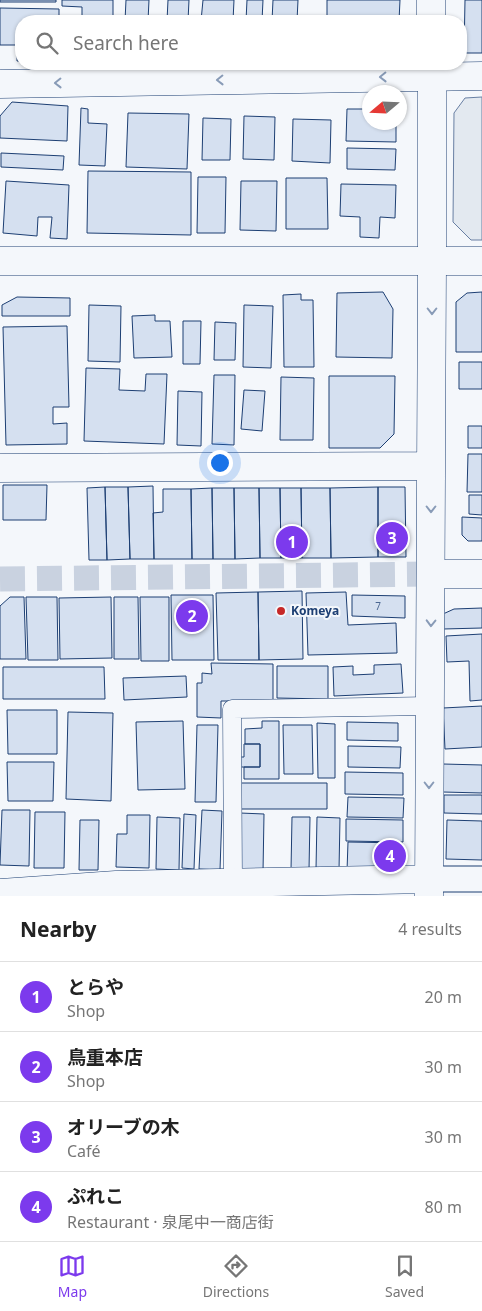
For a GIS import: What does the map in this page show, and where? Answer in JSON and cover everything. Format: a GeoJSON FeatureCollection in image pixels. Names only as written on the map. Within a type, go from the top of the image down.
{"type":"FeatureCollection","features":[{"type":"Feature","properties":{"kind":"street"},"geometry":{"type":"LineString","coordinates":[[431,0],[431,15]]}},
{"type":"Feature","properties":{"kind":"street"},"geometry":{"type":"LineString","coordinates":[[429,888],[432,70]]}},
{"type":"Feature","properties":{"kind":"street"},"geometry":{"type":"LineString","coordinates":[[0,84],[432,70],[482,76]]}},
{"type":"Feature","properties":{"kind":"street"},"geometry":{"type":"LineString","coordinates":[[0,261],[432,263],[482,261]]}},
{"type":"Feature","properties":{"kind":"street"},"geometry":{"type":"LineString","coordinates":[[0,468],[431,466]]}},
{"type":"Feature","properties":{"kind":"street"},"geometry":{"type":"LineString","coordinates":[[431,574],[482,574]]}},
{"type":"Feature","properties":{"kind":"street"},"geometry":{"type":"LineString","coordinates":[[0,893],[115,890],[233,883],[274,889],[429,888],[482,879]]}},
{"type":"Feature","properties":{"kind":"lane"},"geometry":{"type":"LineString","coordinates":[[233,883],[232,709],[430,706]]}},
{"type":"Feature","properties":{"kind":"shaded area"},"geometry":{"type":"Polygon","coordinates":[[[482,97],[482,240],[471,240],[453,222],[454,113],[465,98],[482,97]]]}},
{"type":"Feature","properties":{"kind":"building"},"geometry":{"type":"Polygon","coordinates":[[[0,0],[56,0],[56,2],[0,2],[0,0]]]}},
{"type":"Feature","properties":{"kind":"building"},"geometry":{"type":"Polygon","coordinates":[[[62,0],[113,0],[113,15],[82,15],[82,7],[62,6],[62,0]]]}},
{"type":"Feature","properties":{"kind":"building"},"geometry":{"type":"Polygon","coordinates":[[[126,0],[149,0],[148,15],[125,15],[126,0]]]}},
{"type":"Feature","properties":{"kind":"building"},"geometry":{"type":"Polygon","coordinates":[[[168,0],[189,0],[188,15],[167,15],[168,0]]]}},
{"type":"Feature","properties":{"kind":"building"},"geometry":{"type":"Polygon","coordinates":[[[203,0],[234,0],[233,15],[202,15],[203,0]]]}},
{"type":"Feature","properties":{"kind":"building"},"geometry":{"type":"Polygon","coordinates":[[[247,0],[263,0],[262,15],[246,15],[247,0]]]}},
{"type":"Feature","properties":{"kind":"building"},"geometry":{"type":"Polygon","coordinates":[[[273,0],[298,0],[297,15],[272,15],[273,0]]]}},
{"type":"Feature","properties":{"kind":"building"},"geometry":{"type":"Polygon","coordinates":[[[327,0],[400,0],[399,15],[327,15],[327,0]]]}},
{"type":"Feature","properties":{"kind":"building"},"geometry":{"type":"Polygon","coordinates":[[[465,0],[482,0],[482,53],[467,53],[467,15],[465,15],[465,0]]]}},
{"type":"Feature","properties":{"kind":"building"},"geometry":{"type":"Polygon","coordinates":[[[0,8],[59,9],[59,15],[15,15],[15,45],[0,45],[0,8]]]}},
{"type":"Feature","properties":{"kind":"building"},"geometry":{"type":"Polygon","coordinates":[[[12,102],[68,106],[67,141],[0,138],[0,116],[12,102]]]}},
{"type":"Feature","properties":{"kind":"building"},"geometry":{"type":"Polygon","coordinates":[[[81,108],[88,109],[88,123],[107,124],[105,166],[79,165],[81,108]]]}},
{"type":"Feature","properties":{"kind":"building"},"geometry":{"type":"Polygon","coordinates":[[[347,109],[362,109],[362,130],[396,130],[396,142],[346,141],[347,109]]]}},
{"type":"Feature","properties":{"kind":"building"},"geometry":{"type":"Polygon","coordinates":[[[128,113],[189,114],[187,169],[126,167],[128,113]]]}},
{"type":"Feature","properties":{"kind":"building"},"geometry":{"type":"Polygon","coordinates":[[[244,116],[275,117],[274,160],[243,159],[244,116]]]}},
{"type":"Feature","properties":{"kind":"building"},"geometry":{"type":"Polygon","coordinates":[[[203,118],[231,119],[230,160],[202,160],[203,118]]]}},
{"type":"Feature","properties":{"kind":"building"},"geometry":{"type":"Polygon","coordinates":[[[293,119],[331,120],[330,163],[292,161],[293,119]]]}},
{"type":"Feature","properties":{"kind":"building"},"geometry":{"type":"Polygon","coordinates":[[[347,148],[396,149],[395,170],[347,169],[347,148]]]}},
{"type":"Feature","properties":{"kind":"building"},"geometry":{"type":"Polygon","coordinates":[[[1,153],[64,156],[63,170],[1,167],[1,153]]]}},
{"type":"Feature","properties":{"kind":"building"},"geometry":{"type":"Polygon","coordinates":[[[88,171],[191,172],[191,235],[87,233],[88,171]]]}},
{"type":"Feature","properties":{"kind":"building"},"geometry":{"type":"Polygon","coordinates":[[[198,177],[226,177],[225,233],[197,233],[198,177]]]}},
{"type":"Feature","properties":{"kind":"building"},"geometry":{"type":"Polygon","coordinates":[[[286,178],[327,178],[328,229],[286,229],[286,178]]]}},
{"type":"Feature","properties":{"kind":"building"},"geometry":{"type":"Polygon","coordinates":[[[6,181],[69,185],[67,239],[50,238],[52,217],[38,217],[37,236],[3,233],[6,181]]]}},
{"type":"Feature","properties":{"kind":"building"},"geometry":{"type":"Polygon","coordinates":[[[241,181],[277,181],[276,231],[240,230],[241,181]]]}},
{"type":"Feature","properties":{"kind":"building"},"geometry":{"type":"Polygon","coordinates":[[[341,184],[396,185],[395,218],[380,217],[379,238],[360,237],[360,217],[340,216],[341,184]]]}},
{"type":"Feature","properties":{"kind":"building"},"geometry":{"type":"Polygon","coordinates":[[[383,292],[393,309],[392,358],[336,357],[337,293],[383,292]]]}},
{"type":"Feature","properties":{"kind":"building"},"geometry":{"type":"Polygon","coordinates":[[[482,292],[482,352],[456,352],[456,302],[467,293],[482,292]]]}},
{"type":"Feature","properties":{"kind":"building"},"geometry":{"type":"Polygon","coordinates":[[[301,294],[301,300],[313,300],[314,367],[284,367],[283,295],[301,294]]]}},
{"type":"Feature","properties":{"kind":"building"},"geometry":{"type":"Polygon","coordinates":[[[17,297],[70,298],[70,316],[2,316],[2,305],[17,297]]]}},
{"type":"Feature","properties":{"kind":"building"},"geometry":{"type":"Polygon","coordinates":[[[89,305],[121,306],[120,362],[88,361],[89,305]]]}},
{"type":"Feature","properties":{"kind":"building"},"geometry":{"type":"Polygon","coordinates":[[[244,305],[273,306],[271,368],[243,367],[244,305]]]}},
{"type":"Feature","properties":{"kind":"building"},"geometry":{"type":"Polygon","coordinates":[[[155,315],[155,321],[170,321],[172,357],[134,358],[132,316],[155,315]]]}},
{"type":"Feature","properties":{"kind":"building"},"geometry":{"type":"Polygon","coordinates":[[[183,321],[201,321],[200,364],[183,364],[183,321]]]}},
{"type":"Feature","properties":{"kind":"building"},"geometry":{"type":"Polygon","coordinates":[[[215,322],[236,323],[235,360],[214,360],[215,322]]]}},
{"type":"Feature","properties":{"kind":"building"},"geometry":{"type":"Polygon","coordinates":[[[67,326],[69,407],[53,407],[53,424],[67,423],[67,444],[6,445],[3,327],[67,326]]]}},
{"type":"Feature","properties":{"kind":"building"},"geometry":{"type":"Polygon","coordinates":[[[459,362],[482,362],[482,389],[459,389],[459,362]]]}},
{"type":"Feature","properties":{"kind":"building"},"geometry":{"type":"Polygon","coordinates":[[[86,368],[120,369],[119,390],[145,391],[146,374],[167,374],[164,444],[84,441],[86,368]]]}},
{"type":"Feature","properties":{"kind":"building"},"geometry":{"type":"Polygon","coordinates":[[[214,375],[235,375],[234,445],[212,444],[214,375]]]}},
{"type":"Feature","properties":{"kind":"building"},"geometry":{"type":"Polygon","coordinates":[[[329,376],[395,376],[394,434],[380,448],[329,448],[329,376]]]}},
{"type":"Feature","properties":{"kind":"building"},"geometry":{"type":"Polygon","coordinates":[[[281,377],[314,378],[313,440],[280,440],[281,377]]]}},
{"type":"Feature","properties":{"kind":"building"},"geometry":{"type":"Polygon","coordinates":[[[244,390],[265,391],[262,431],[241,429],[244,390]]]}},
{"type":"Feature","properties":{"kind":"building"},"geometry":{"type":"Polygon","coordinates":[[[178,391],[202,392],[201,446],[177,445],[178,391]]]}},
{"type":"Feature","properties":{"kind":"building"},"geometry":{"type":"Polygon","coordinates":[[[468,426],[482,426],[482,448],[468,448],[468,426]]]}},
{"type":"Feature","properties":{"kind":"building"},"geometry":{"type":"Polygon","coordinates":[[[468,454],[482,454],[482,492],[467,492],[468,454]]]}},
{"type":"Feature","properties":{"kind":"building"},"geometry":{"type":"Polygon","coordinates":[[[3,485],[47,485],[46,520],[3,520],[3,485]]]}},
{"type":"Feature","properties":{"kind":"building"},"geometry":{"type":"Polygon","coordinates":[[[153,486],[154,559],[130,559],[128,487],[153,486]]]}},
{"type":"Feature","properties":{"kind":"building"},"geometry":{"type":"Polygon","coordinates":[[[105,487],[107,560],[89,560],[87,488],[105,487]]]}},
{"type":"Feature","properties":{"kind":"building"},"geometry":{"type":"Polygon","coordinates":[[[105,487],[128,487],[130,559],[107,560],[105,487]]]}},
{"type":"Feature","properties":{"kind":"building"},"geometry":{"type":"Polygon","coordinates":[[[378,487],[405,487],[406,557],[378,557],[378,487]]]}},
{"type":"Feature","properties":{"kind":"building"},"geometry":{"type":"Polygon","coordinates":[[[378,487],[378,557],[331,558],[330,488],[378,487]]]}},
{"type":"Feature","properties":{"kind":"building"},"geometry":{"type":"Polygon","coordinates":[[[212,488],[213,559],[192,559],[191,489],[212,488]]]}},
{"type":"Feature","properties":{"kind":"building"},"geometry":{"type":"Polygon","coordinates":[[[212,488],[234,488],[235,559],[213,559],[212,488]]]}},
{"type":"Feature","properties":{"kind":"building"},"geometry":{"type":"Polygon","coordinates":[[[234,488],[259,488],[260,558],[235,559],[234,488]]]}},
{"type":"Feature","properties":{"kind":"building"},"geometry":{"type":"Polygon","coordinates":[[[259,488],[280,488],[281,558],[260,558],[259,488]]]}},
{"type":"Feature","properties":{"kind":"building"},"geometry":{"type":"Polygon","coordinates":[[[280,488],[301,488],[302,558],[281,558],[280,488]]]}},
{"type":"Feature","properties":{"kind":"building"},"geometry":{"type":"Polygon","coordinates":[[[301,488],[330,488],[331,558],[302,558],[301,488]]]}},
{"type":"Feature","properties":{"kind":"building"},"geometry":{"type":"Polygon","coordinates":[[[163,489],[191,489],[192,559],[154,559],[153,513],[163,512],[163,489]]]}},
{"type":"Feature","properties":{"kind":"building"},"geometry":{"type":"Polygon","coordinates":[[[469,495],[482,495],[482,515],[469,514],[469,495]]]}},
{"type":"Feature","properties":{"kind":"building"},"geometry":{"type":"Polygon","coordinates":[[[462,517],[482,518],[482,541],[468,541],[462,535],[462,517]]]}},
{"type":"Feature","properties":{"kind":"building"},"geometry":{"type":"Polygon","coordinates":[[[302,591],[303,659],[259,660],[258,592],[302,591]]]}},
{"type":"Feature","properties":{"kind":"building"},"geometry":{"type":"Polygon","coordinates":[[[258,592],[259,660],[218,660],[216,593],[258,592]]]}},
{"type":"Feature","properties":{"kind":"building"},"geometry":{"type":"Polygon","coordinates":[[[346,592],[348,625],[396,623],[397,653],[308,655],[306,593],[346,592]]]}},
{"type":"Feature","properties":{"kind":"building"},"geometry":{"type":"Polygon","coordinates":[[[171,595],[213,595],[214,660],[172,660],[171,595]]]}},
{"type":"Feature","properties":{"kind":"building"},"geometry":{"type":"Polygon","coordinates":[[[352,595],[405,596],[405,618],[352,616],[352,595]]]}},
{"type":"Feature","properties":{"kind":"building"},"geometry":{"type":"Polygon","coordinates":[[[10,597],[24,597],[26,659],[0,659],[0,606],[10,597]]]}},
{"type":"Feature","properties":{"kind":"building"},"geometry":{"type":"Polygon","coordinates":[[[26,597],[57,597],[58,660],[28,660],[26,597]]]}},
{"type":"Feature","properties":{"kind":"building"},"geometry":{"type":"Polygon","coordinates":[[[111,597],[112,658],[60,659],[59,598],[111,597]]]}},
{"type":"Feature","properties":{"kind":"building"},"geometry":{"type":"Polygon","coordinates":[[[114,597],[138,597],[139,659],[114,659],[114,597]]]}},
{"type":"Feature","properties":{"kind":"building"},"geometry":{"type":"Polygon","coordinates":[[[140,597],[169,597],[169,661],[141,661],[140,597]]]}},
{"type":"Feature","properties":{"kind":"building"},"geometry":{"type":"Polygon","coordinates":[[[482,608],[482,628],[443,629],[443,614],[454,609],[482,608]]]}},
{"type":"Feature","properties":{"kind":"building"},"geometry":{"type":"Polygon","coordinates":[[[482,634],[482,700],[470,701],[469,661],[447,662],[446,636],[482,634]]]}},
{"type":"Feature","properties":{"kind":"building"},"geometry":{"type":"Polygon","coordinates":[[[211,663],[273,664],[273,701],[221,701],[221,718],[197,717],[197,683],[202,683],[202,673],[212,674],[211,663]]]}},
{"type":"Feature","properties":{"kind":"building"},"geometry":{"type":"Polygon","coordinates":[[[401,664],[403,693],[334,696],[333,667],[353,666],[353,675],[374,674],[374,665],[401,664]]]}},
{"type":"Feature","properties":{"kind":"building"},"geometry":{"type":"Polygon","coordinates":[[[277,666],[328,666],[328,699],[277,698],[277,666]]]}},
{"type":"Feature","properties":{"kind":"building"},"geometry":{"type":"Polygon","coordinates":[[[3,667],[104,667],[105,699],[3,699],[3,667]]]}},
{"type":"Feature","properties":{"kind":"building"},"geometry":{"type":"Polygon","coordinates":[[[186,676],[187,697],[124,700],[123,678],[186,676]]]}},
{"type":"Feature","properties":{"kind":"building"},"geometry":{"type":"Polygon","coordinates":[[[482,706],[482,747],[445,749],[443,708],[482,706]]]}},
{"type":"Feature","properties":{"kind":"building"},"geometry":{"type":"Polygon","coordinates":[[[7,710],[57,710],[57,754],[8,754],[7,710]]]}},
{"type":"Feature","properties":{"kind":"building"},"geometry":{"type":"Polygon","coordinates":[[[68,712],[113,713],[111,801],[66,799],[68,712]]]}},
{"type":"Feature","properties":{"kind":"building"},"geometry":{"type":"Polygon","coordinates":[[[183,721],[185,789],[138,790],[136,722],[183,721]]]}},
{"type":"Feature","properties":{"kind":"building"},"geometry":{"type":"Polygon","coordinates":[[[262,721],[279,721],[279,779],[244,779],[244,767],[260,767],[260,744],[245,744],[245,729],[262,728],[262,721]]]}},
{"type":"Feature","properties":{"kind":"building"},"geometry":{"type":"Polygon","coordinates":[[[347,722],[398,723],[398,741],[347,740],[347,722]]]}},
{"type":"Feature","properties":{"kind":"building"},"geometry":{"type":"Polygon","coordinates":[[[317,723],[335,724],[335,778],[318,778],[317,723]]]}},
{"type":"Feature","properties":{"kind":"building"},"geometry":{"type":"Polygon","coordinates":[[[197,725],[218,725],[216,802],[195,802],[197,725]]]}},
{"type":"Feature","properties":{"kind":"building"},"geometry":{"type":"Polygon","coordinates":[[[283,725],[312,725],[313,774],[284,774],[283,725]]]}},
{"type":"Feature","properties":{"kind":"building"},"geometry":{"type":"Polygon","coordinates":[[[244,744],[260,744],[260,767],[237,767],[237,757],[244,757],[244,744]]]}},
{"type":"Feature","properties":{"kind":"building"},"geometry":{"type":"Polygon","coordinates":[[[348,746],[401,747],[400,768],[348,767],[348,746]]]}},
{"type":"Feature","properties":{"kind":"building"},"geometry":{"type":"Polygon","coordinates":[[[7,762],[54,762],[53,801],[8,801],[7,762]]]}},
{"type":"Feature","properties":{"kind":"building"},"geometry":{"type":"Polygon","coordinates":[[[443,764],[482,765],[482,793],[443,792],[443,764]]]}},
{"type":"Feature","properties":{"kind":"building"},"geometry":{"type":"Polygon","coordinates":[[[345,772],[403,773],[403,795],[345,794],[345,772]]]}},
{"type":"Feature","properties":{"kind":"building"},"geometry":{"type":"Polygon","coordinates":[[[238,783],[327,783],[327,809],[238,809],[238,783]]]}},
{"type":"Feature","properties":{"kind":"building"},"geometry":{"type":"Polygon","coordinates":[[[444,795],[482,795],[482,814],[444,813],[444,795]]]}},
{"type":"Feature","properties":{"kind":"building"},"geometry":{"type":"Polygon","coordinates":[[[348,797],[404,798],[403,818],[347,817],[348,797]]]}},
{"type":"Feature","properties":{"kind":"building"},"geometry":{"type":"Polygon","coordinates":[[[2,810],[30,810],[29,866],[0,865],[2,810]]]}},
{"type":"Feature","properties":{"kind":"building"},"geometry":{"type":"Polygon","coordinates":[[[202,810],[222,811],[220,870],[199,869],[202,810]]]}},
{"type":"Feature","properties":{"kind":"building"},"geometry":{"type":"Polygon","coordinates":[[[35,812],[65,812],[64,868],[34,868],[35,812]]]}},
{"type":"Feature","properties":{"kind":"building"},"geometry":{"type":"Polygon","coordinates":[[[240,813],[264,814],[263,872],[239,871],[240,813]]]}},
{"type":"Feature","properties":{"kind":"building"},"geometry":{"type":"Polygon","coordinates":[[[184,814],[196,815],[194,869],[182,868],[184,814]]]}},
{"type":"Feature","properties":{"kind":"building"},"geometry":{"type":"Polygon","coordinates":[[[127,815],[150,815],[149,868],[116,867],[117,834],[127,834],[127,815]]]}},
{"type":"Feature","properties":{"kind":"building"},"geometry":{"type":"Polygon","coordinates":[[[157,817],[180,818],[179,870],[156,869],[157,817]]]}},
{"type":"Feature","properties":{"kind":"building"},"geometry":{"type":"Polygon","coordinates":[[[292,817],[310,817],[309,870],[291,870],[292,817]]]}},
{"type":"Feature","properties":{"kind":"building"},"geometry":{"type":"Polygon","coordinates":[[[317,817],[340,818],[339,870],[316,869],[317,817]]]}},
{"type":"Feature","properties":{"kind":"building"},"geometry":{"type":"Polygon","coordinates":[[[346,819],[403,820],[403,842],[346,841],[346,819]]]}},
{"type":"Feature","properties":{"kind":"building"},"geometry":{"type":"Polygon","coordinates":[[[80,820],[99,820],[98,870],[79,870],[80,820]]]}},
{"type":"Feature","properties":{"kind":"building"},"geometry":{"type":"Polygon","coordinates":[[[447,820],[482,821],[482,860],[446,859],[447,820]]]}},
{"type":"Feature","properties":{"kind":"building"},"geometry":{"type":"Polygon","coordinates":[[[348,842],[402,843],[401,864],[389,871],[347,871],[348,842]]]}},
{"type":"Feature","properties":{"kind":"tunnel"},"geometry":{"type":"LineString","coordinates":[[0,579],[431,574]]}},
{"type":"Feature","properties":{"kind":"place","name":"オリーブの木"},"geometry":{"type":"Point","coordinates":[392,538]}},
{"type":"Feature","properties":{"kind":"place","name":"とらや"},"geometry":{"type":"Point","coordinates":[292,542]}},
{"type":"Feature","properties":{"kind":"place","name":"Komeya"},"geometry":{"type":"Point","coordinates":[281,611]}},
{"type":"Feature","properties":{"kind":"place","name":"鳥重本店"},"geometry":{"type":"Point","coordinates":[192,616]}},
{"type":"Feature","properties":{"kind":"place","name":"ぷれこ"},"geometry":{"type":"Point","coordinates":[390,856]}}]}
